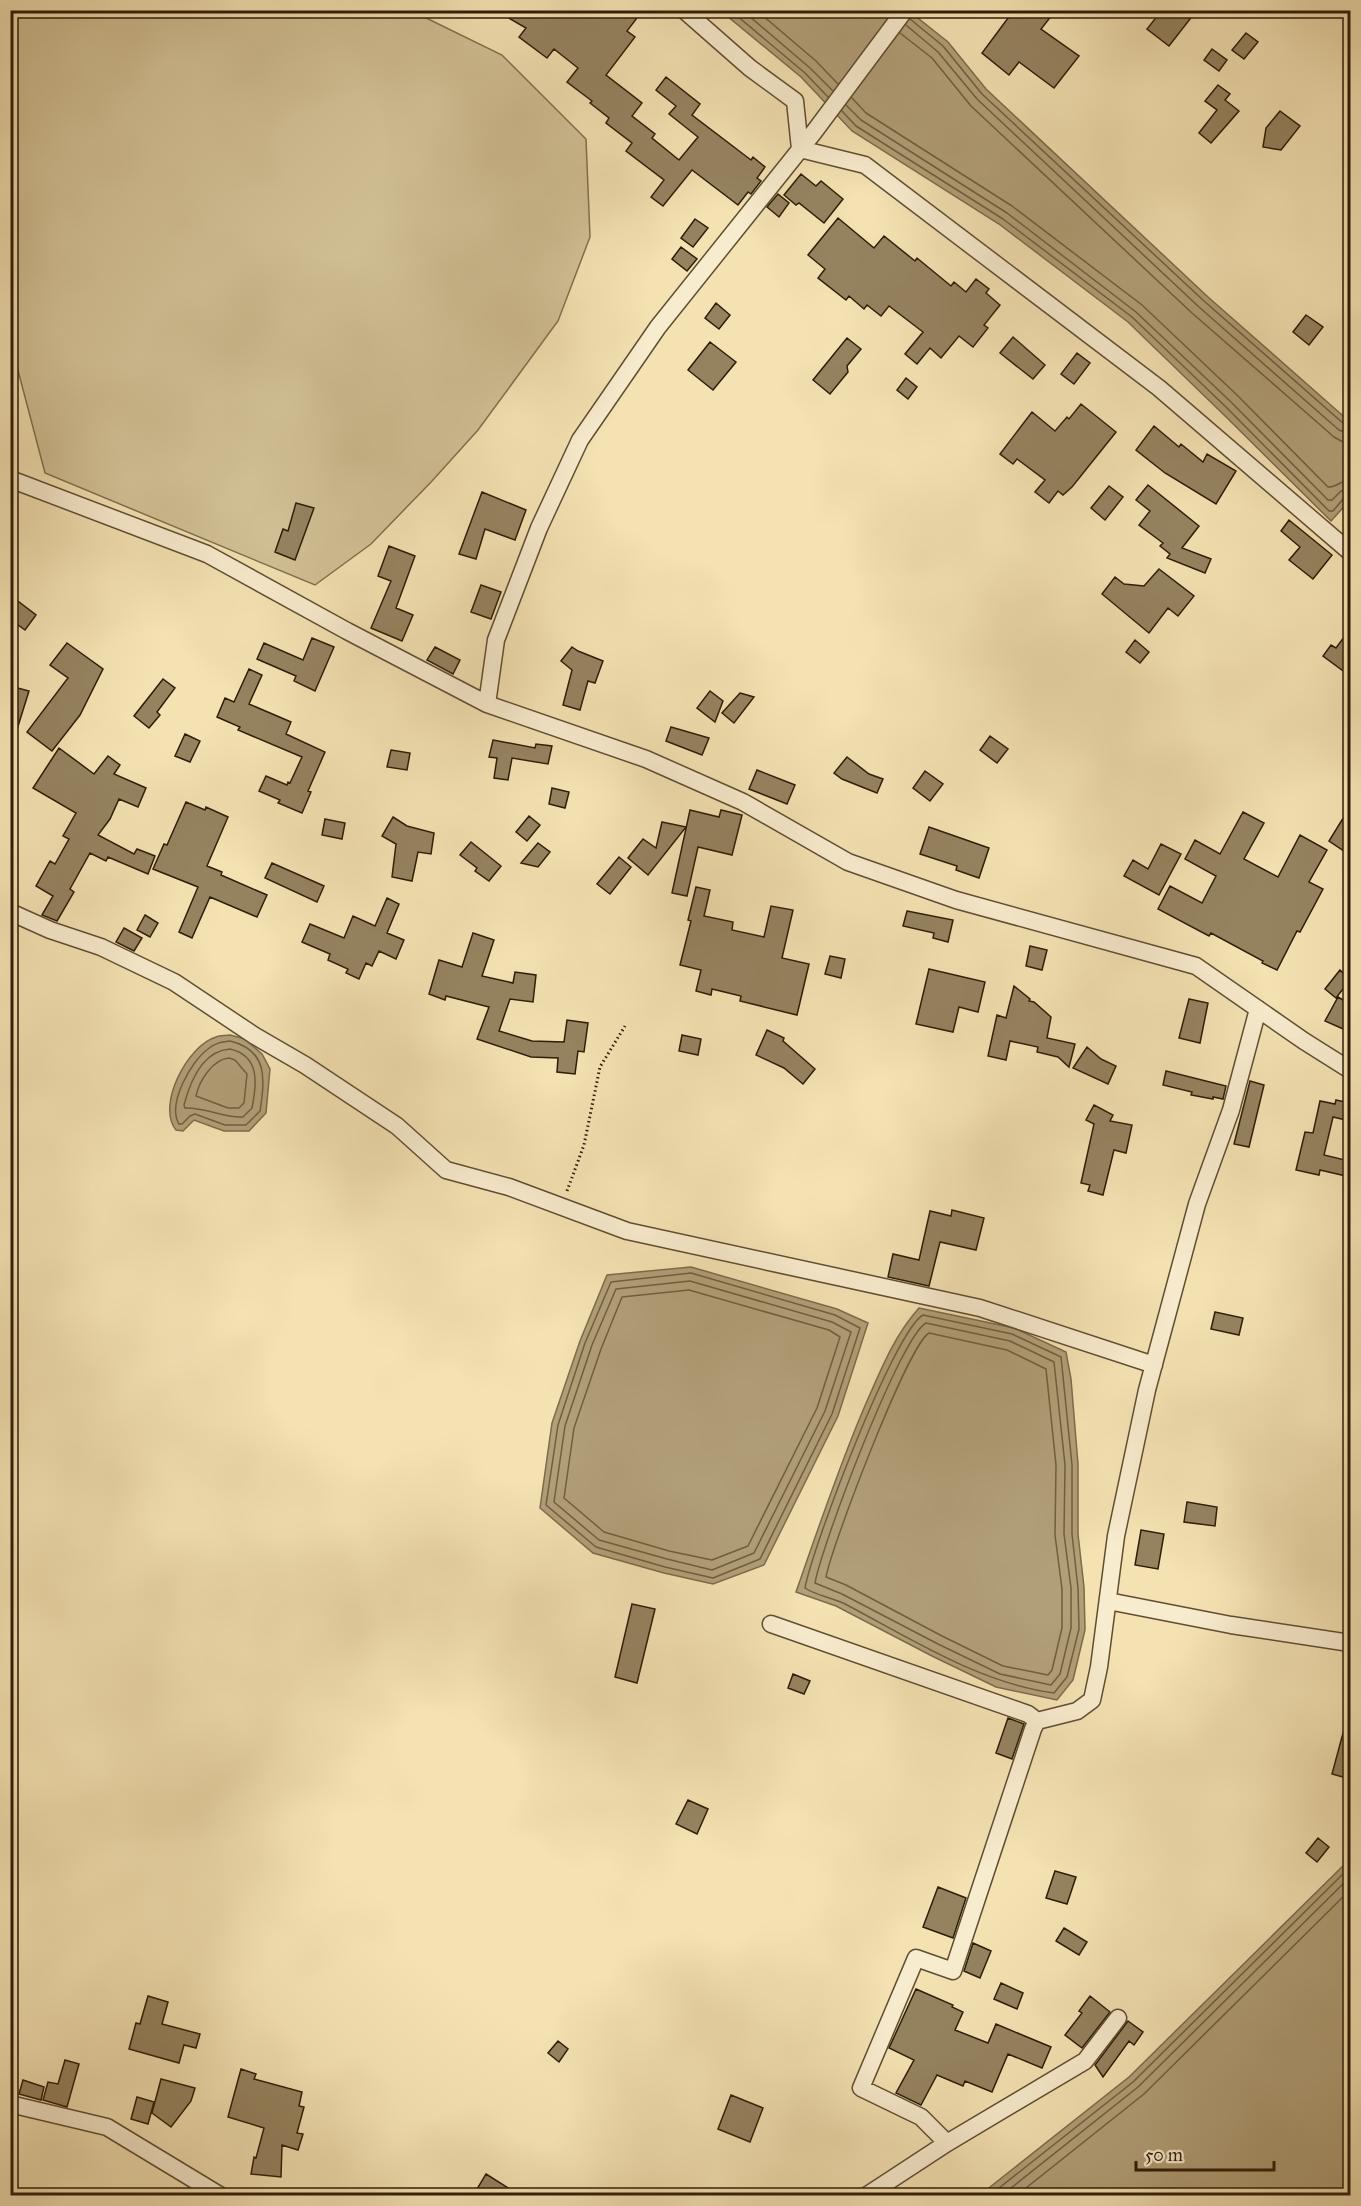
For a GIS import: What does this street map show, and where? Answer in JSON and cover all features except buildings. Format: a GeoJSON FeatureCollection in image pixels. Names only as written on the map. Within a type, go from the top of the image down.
{"type":"FeatureCollection","features":[{"type":"Feature","properties":{"kind":"street"},"geometry":{"type":"LineString","coordinates":[[684,10],[750,68],[795,101],[800,148]]}},
{"type":"Feature","properties":{"kind":"street"},"geometry":{"type":"LineString","coordinates":[[487,704],[496,640],[539,528],[580,440],[658,327],[814,132],[905,10]]}},
{"type":"Feature","properties":{"kind":"street"},"geometry":{"type":"LineString","coordinates":[[800,148],[865,165],[1159,388],[1350,552]]}},
{"type":"Feature","properties":{"kind":"street"},"geometry":{"type":"LineString","coordinates":[[10,479],[207,554],[487,704],[646,759],[743,802],[848,862],[956,900],[1196,966],[1350,1070]]}},
{"type":"Feature","properties":{"kind":"street"},"geometry":{"type":"LineString","coordinates":[[10,912],[50,930],[100,947],[174,982],[397,1126],[446,1170],[509,1187],[627,1231],[980,1308],[1154,1365]]}},
{"type":"Feature","properties":{"kind":"street"},"geometry":{"type":"LineString","coordinates":[[947,2143],[921,2118],[861,2088],[916,1958],[953,1971],[1032,1729],[1037,1721],[1077,1711],[1092,1700],[1116,1536],[1154,1365],[1197,1204],[1231,1110],[1258,1009]]}},
{"type":"Feature","properties":{"kind":"street"},"geometry":{"type":"LineString","coordinates":[[1108,1601],[1231,1625],[1350,1643]]}},
{"type":"Feature","properties":{"kind":"street"},"geometry":{"type":"LineString","coordinates":[[771,1624],[1029,1714],[1037,1721]]}},
{"type":"Feature","properties":{"kind":"street"},"geometry":{"type":"LineString","coordinates":[[866,2196],[947,2143],[1085,2061],[1118,2018]]}},
{"type":"Feature","properties":{"kind":"street"},"geometry":{"type":"LineString","coordinates":[[10,2104],[107,2127],[221,2196]]}},
{"type":"Feature","properties":{"kind":"path"},"geometry":{"type":"LineString","coordinates":[[561,1206],[584,1145],[600,1067],[626,1026]]}},
{"type":"Feature","properties":{"kind":"shaded area"},"geometry":{"type":"Polygon","coordinates":[[[10,11],[412,11],[502,55],[586,139],[590,237],[558,321],[478,430],[432,481],[371,544],[315,585],[45,473],[15,359],[11,357],[10,11]]]}},
{"type":"Feature","properties":{"kind":"water"},"geometry":{"type":"Polygon","coordinates":[[[721,11],[909,11],[948,42],[986,89],[1208,297],[1350,422],[1350,500],[1331,521],[1128,322],[999,224],[852,131],[801,77],[721,11]]]}},
{"type":"Feature","properties":{"kind":"water"},"geometry":{"type":"Polygon","coordinates":[[[230,1035],[245,1039],[262,1054],[270,1069],[266,1113],[249,1131],[224,1131],[194,1120],[183,1131],[176,1130],[171,1119],[170,1106],[178,1077],[195,1051],[205,1042],[218,1036],[230,1035]]]}},
{"type":"Feature","properties":{"kind":"water"},"geometry":{"type":"Polygon","coordinates":[[[691,1267],[837,1309],[868,1323],[838,1416],[764,1565],[713,1584],[593,1553],[540,1508],[552,1423],[580,1341],[607,1275],[691,1267]]]}},
{"type":"Feature","properties":{"kind":"water"},"geometry":{"type":"Polygon","coordinates":[[[919,1308],[1014,1328],[1066,1352],[1071,1379],[1078,1464],[1078,1534],[1084,1587],[1085,1630],[1073,1680],[1057,1700],[996,1687],[836,1606],[796,1592],[864,1408],[894,1343],[919,1308]]]}},
{"type":"Feature","properties":{"kind":"water"},"geometry":{"type":"Polygon","coordinates":[[[1350,1859],[1350,2195],[980,2195],[1129,2077],[1350,1859]]]}}]}
